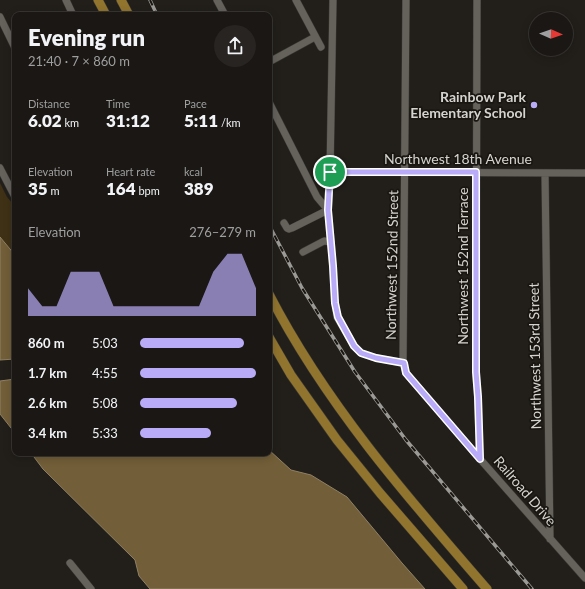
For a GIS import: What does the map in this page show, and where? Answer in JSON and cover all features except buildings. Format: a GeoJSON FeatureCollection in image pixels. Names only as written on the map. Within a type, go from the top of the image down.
{"type":"FeatureCollection","features":[{"type":"Feature","properties":{"kind":"main road"},"geometry":{"type":"LineString","coordinates":[[98,0],[104,12]]}},
{"type":"Feature","properties":{"kind":"main road"},"geometry":{"type":"LineString","coordinates":[[121,0],[127,12]]}},
{"type":"Feature","properties":{"kind":"main road"},"geometry":{"type":"LineString","coordinates":[[272,300],[278,313],[316,375],[360,437],[415,506],[487,589]]}},
{"type":"Feature","properties":{"kind":"main road"},"geometry":{"type":"LineString","coordinates":[[272,343],[291,375],[337,440],[380,493],[463,589]]}},
{"type":"Feature","properties":{"kind":"street"},"geometry":{"type":"LineString","coordinates":[[66,0],[72,12]]}},
{"type":"Feature","properties":{"kind":"street"},"geometry":{"type":"LineString","coordinates":[[217,0],[223,12]]}},
{"type":"Feature","properties":{"kind":"street"},"geometry":{"type":"LineString","coordinates":[[296,0],[321,47]]}},
{"type":"Feature","properties":{"kind":"street"},"geometry":{"type":"LineString","coordinates":[[333,0],[328,210],[335,303],[338,317],[354,346],[361,353],[376,358],[404,363]]}},
{"type":"Feature","properties":{"kind":"street","name":"Northwest 152nd Street"},"geometry":{"type":"LineString","coordinates":[[404,363],[406,0]]}},
{"type":"Feature","properties":{"kind":"street","name":"Northwest 152nd Terrace"},"geometry":{"type":"LineString","coordinates":[[477,0],[476,372],[480,459]]}},
{"type":"Feature","properties":{"kind":"street"},"geometry":{"type":"LineString","coordinates":[[0,17],[12,42]]}},
{"type":"Feature","properties":{"kind":"street"},"geometry":{"type":"LineString","coordinates":[[272,60],[315,37]]}},
{"type":"Feature","properties":{"kind":"street"},"geometry":{"type":"LineString","coordinates":[[272,108],[317,197],[328,210]]}},
{"type":"Feature","properties":{"kind":"street"},"geometry":{"type":"LineString","coordinates":[[0,168],[12,191]]}},
{"type":"Feature","properties":{"kind":"street","name":"Northwest 18th Avenue"},"geometry":{"type":"LineString","coordinates":[[330,172],[585,173]]}},
{"type":"Feature","properties":{"kind":"street","name":"Northwest 153rd Street"},"geometry":{"type":"LineString","coordinates":[[545,173],[550,539]]}},
{"type":"Feature","properties":{"kind":"street"},"geometry":{"type":"LineString","coordinates":[[284,223],[287,228],[292,228],[328,210]]}},
{"type":"Feature","properties":{"kind":"street"},"geometry":{"type":"LineString","coordinates":[[303,252],[324,241],[331,242]]}},
{"type":"Feature","properties":{"kind":"street","name":"Railroad Drive"},"geometry":{"type":"LineString","coordinates":[[404,363],[406,373],[585,578]]}},
{"type":"Feature","properties":{"kind":"street"},"geometry":{"type":"LineString","coordinates":[[70,563],[91,589]]}},
{"type":"Feature","properties":{"kind":"shaded area"},"geometry":{"type":"Polygon","coordinates":[[[0,183],[7,197],[12,203],[12,251],[0,237],[0,183]]]}},
{"type":"Feature","properties":{"kind":"shaded area"},"geometry":{"type":"Polygon","coordinates":[[[0,237],[12,251],[12,359],[0,360],[0,237]]]}},
{"type":"Feature","properties":{"kind":"shaded area"},"geometry":{"type":"Polygon","coordinates":[[[12,379],[12,429],[0,414],[0,381],[12,379]]]}},
{"type":"Feature","properties":{"kind":"shaded area"},"geometry":{"type":"Polygon","coordinates":[[[272,453],[291,470],[311,475],[347,497],[425,589],[150,589],[139,576],[135,560],[43,469],[33,456],[272,456],[272,453]]]}},
{"type":"Feature","properties":{"kind":"railway"},"geometry":{"type":"LineString","coordinates":[[150,0],[156,12]]}},
{"type":"Feature","properties":{"kind":"railway"},"geometry":{"type":"LineString","coordinates":[[272,231],[302,288],[355,372],[406,440],[532,589]]}},
{"type":"Feature","properties":{"kind":"place","name":"Rainbow Park Elementary School"},"geometry":{"type":"Point","coordinates":[534,105]}},
{"type":"Feature","properties":{"kind":"route"},"geometry":{"type":"LineString","coordinates":[[330,172],[476,172],[476,372],[480,459],[406,373],[404,363],[376,358],[361,353],[354,346],[338,317],[335,303],[328,210],[330,172]]}}]}
